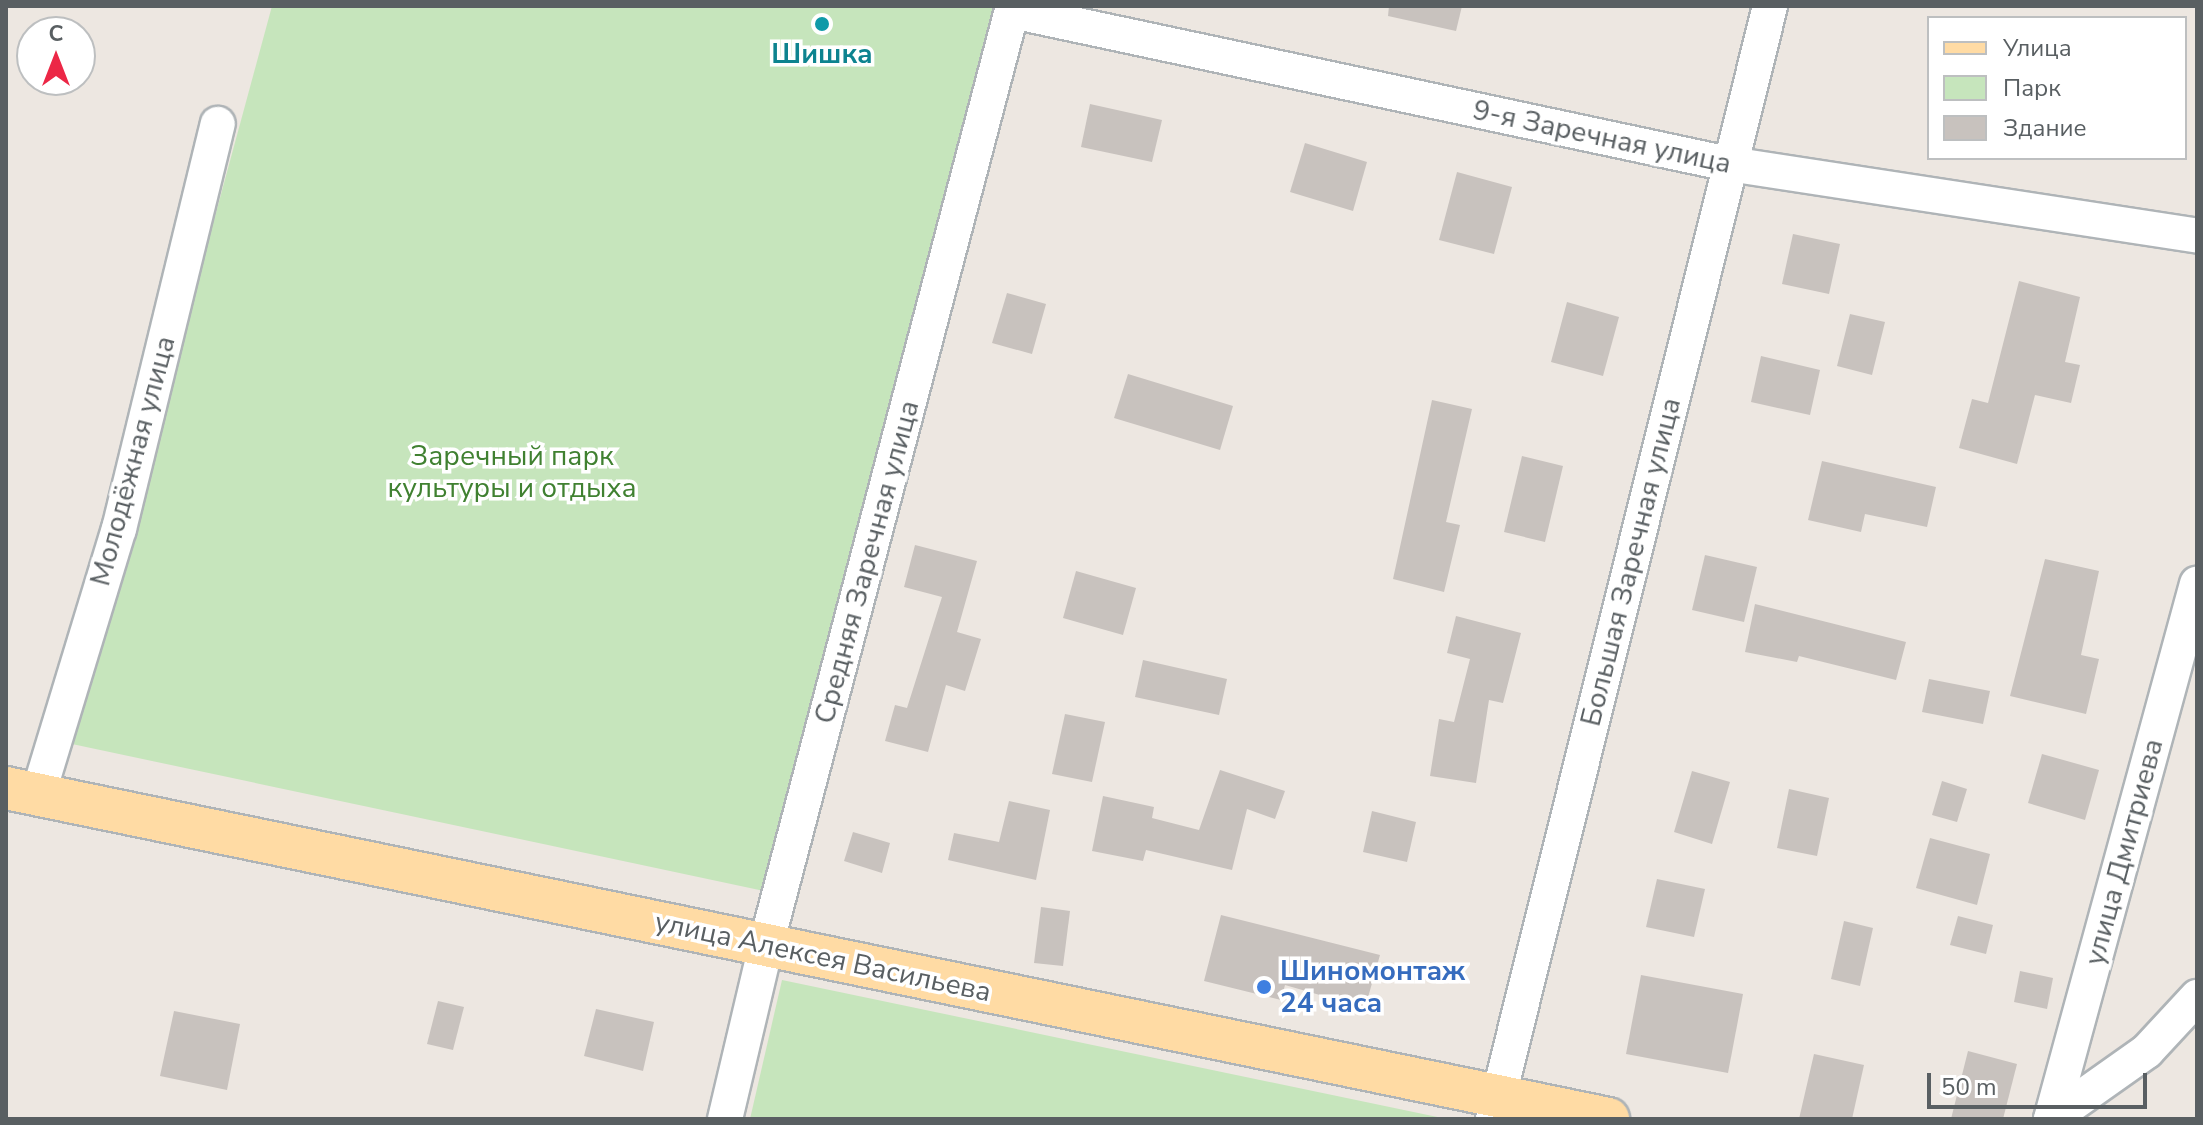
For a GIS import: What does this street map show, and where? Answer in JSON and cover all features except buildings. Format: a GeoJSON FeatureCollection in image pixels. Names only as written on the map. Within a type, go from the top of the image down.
{"type":"FeatureCollection","features":[{"type":"Feature","properties":{"kind":"main road","name":"улица Алексея Васильева"},"geometry":{"type":"LineString","coordinates":[[17,792],[766,945],[1496,1108],[1608,1119]]}},
{"type":"Feature","properties":{"kind":"street","name":"Большая Заречная улица"},"geometry":{"type":"LineString","coordinates":[[1496,1108],[1770,6]]}},
{"type":"Feature","properties":{"kind":"street","name":"9-я Заречная улица"},"geometry":{"type":"LineString","coordinates":[[1012,9],[1729,164],[2197,236]]}},
{"type":"Feature","properties":{"kind":"street","name":"Средняя Заречная улица"},"geometry":{"type":"LineString","coordinates":[[725,1119],[766,945],[1012,9]]}},
{"type":"Feature","properties":{"kind":"street","name":"Молодёжная улица"},"geometry":{"type":"LineString","coordinates":[[17,792],[119,529],[218,124]]}},
{"type":"Feature","properties":{"kind":"street","name":"улица Дмитриева"},"geometry":{"type":"LineString","coordinates":[[2051,1119],[2197,584]]}},
{"type":"Feature","properties":{"kind":"street"},"geometry":{"type":"LineString","coordinates":[[2051,1119],[2147,1051],[2197,997]]}},
{"type":"Feature","properties":{"kind":"green space","name":"Заречный парк культуры и отдыха"},"geometry":{"type":"Polygon","coordinates":[[[272,6],[997,6],[769,892],[72,744],[272,6]]]}},
{"type":"Feature","properties":{"kind":"green space"},"geometry":{"type":"Polygon","coordinates":[[[782,980],[1447,1119],[750,1119],[782,980]]]}},
{"type":"Feature","properties":{"kind":"place","name":"Шишка"},"geometry":{"type":"Point","coordinates":[822,24]}},
{"type":"Feature","properties":{"kind":"place","name":"Шиномонтаж 24 часа"},"geometry":{"type":"Point","coordinates":[1264,987]}}]}
